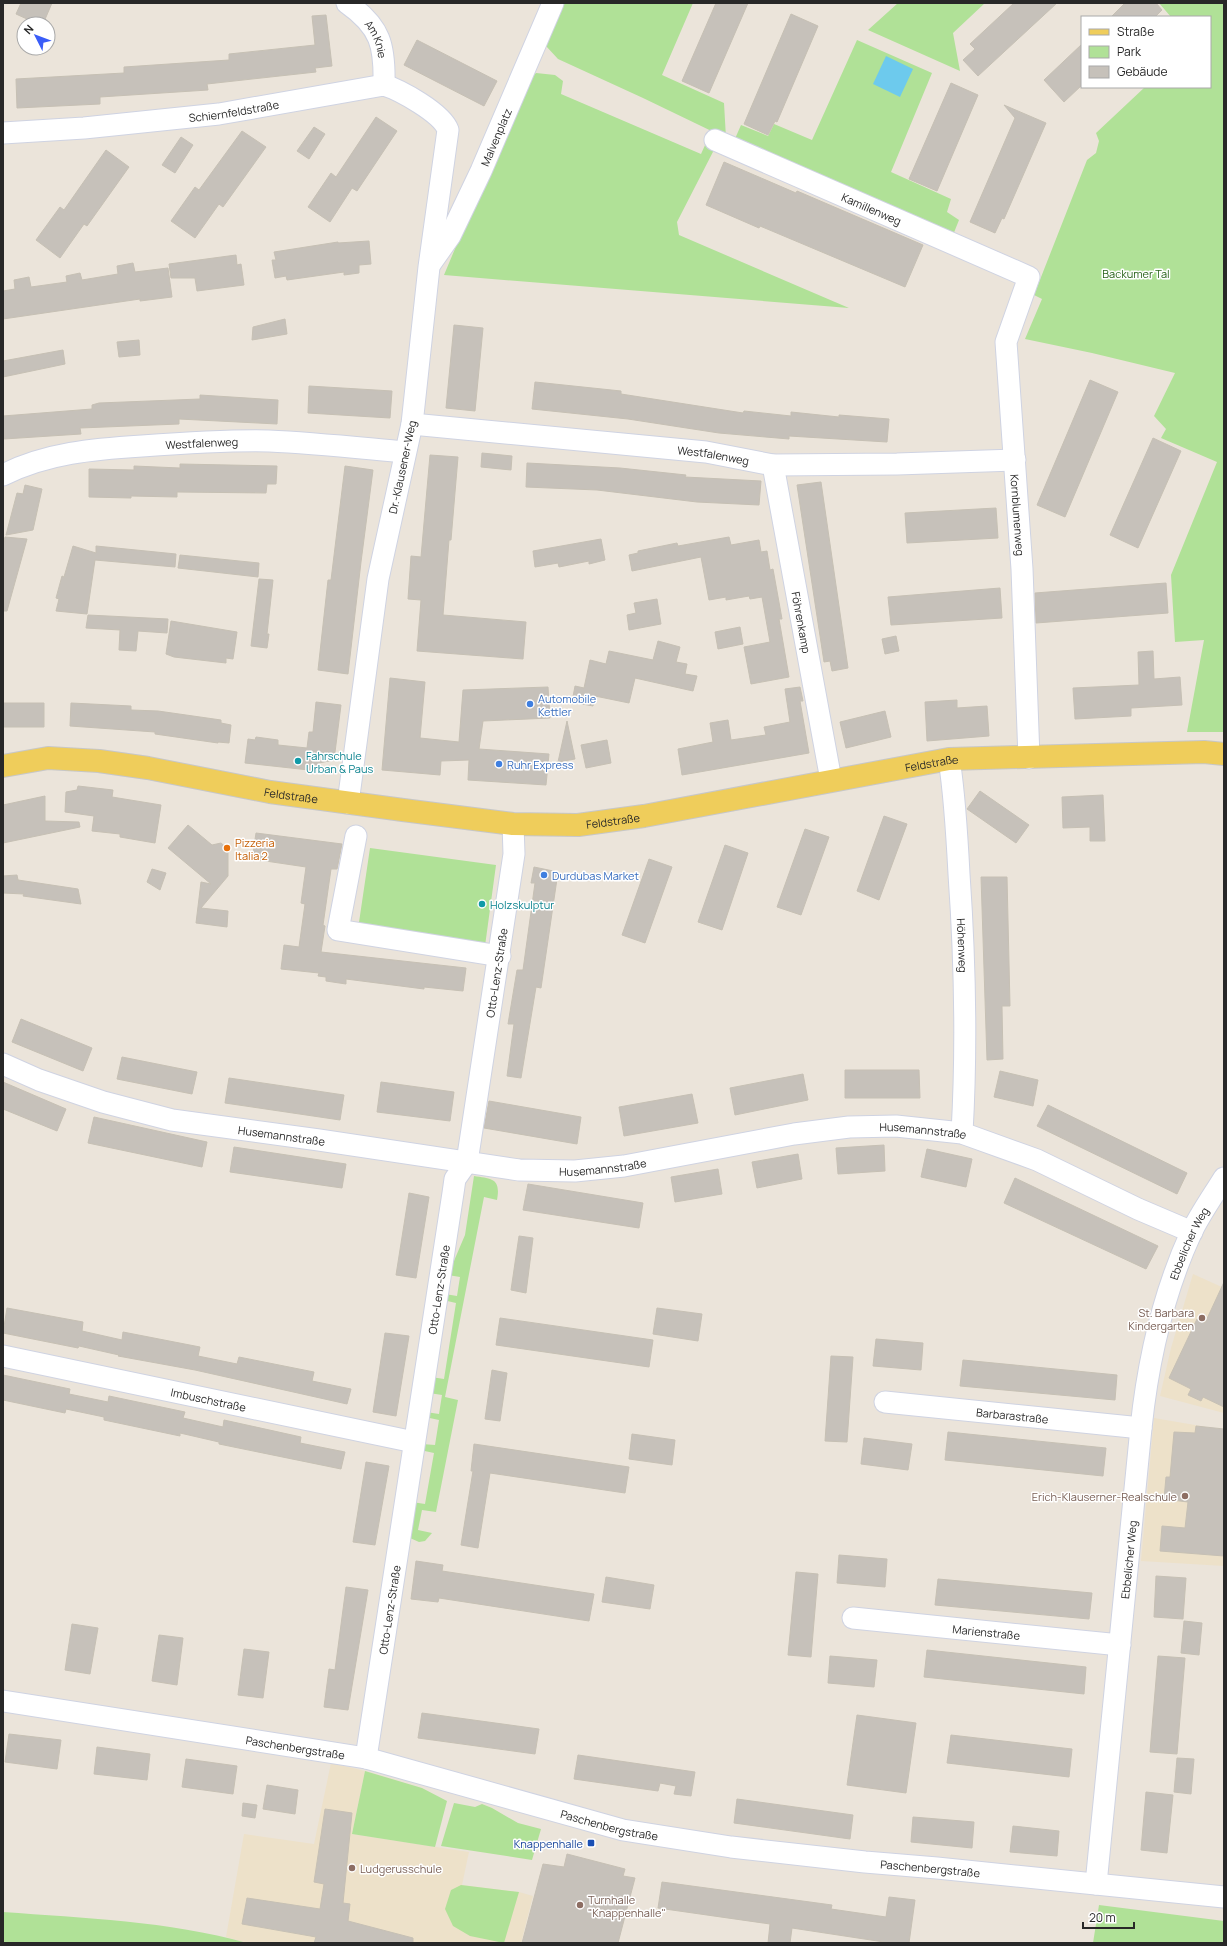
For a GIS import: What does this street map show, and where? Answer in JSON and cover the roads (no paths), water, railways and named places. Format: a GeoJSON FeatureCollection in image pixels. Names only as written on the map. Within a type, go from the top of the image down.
{"type":"FeatureCollection","features":[{"type":"Feature","properties":{"kind":"main road","name":"Feldstraße"},"geometry":{"type":"LineString","coordinates":[[3,766],[48,758],[99,761],[148,768],[270,792],[348,803],[513,824],[578,825],[644,816],[949,759],[1204,752],[1224,754]]}},
{"type":"Feature","properties":{"kind":"street","name":"Am Knie"},"geometry":{"type":"LineString","coordinates":[[347,3],[364,16],[377,34],[382,47],[384,61],[384,85]]}},
{"type":"Feature","properties":{"kind":"street","name":"Malvenplatz"},"geometry":{"type":"LineString","coordinates":[[429,267],[450,236],[481,171],[553,3]]}},
{"type":"Feature","properties":{"kind":"street","name":"Dr.-Klausener-Weg"},"geometry":{"type":"LineString","coordinates":[[348,803],[378,579],[412,424],[429,267],[448,130],[444,121],[435,114],[394,88],[384,85]]}},
{"type":"Feature","properties":{"kind":"street","name":"Schiernfeldstraße"},"geometry":{"type":"LineString","coordinates":[[3,133],[84,128],[219,114],[384,85]]}},
{"type":"Feature","properties":{"kind":"street","name":"Kamillenweg"},"geometry":{"type":"LineString","coordinates":[[715,140],[1029,277]]}},
{"type":"Feature","properties":{"kind":"street","name":"Kornblumenweg"},"geometry":{"type":"LineString","coordinates":[[1029,277],[1006,342],[1022,570],[1029,758]]}},
{"type":"Feature","properties":{"kind":"street","name":"Westfalenweg"},"geometry":{"type":"LineString","coordinates":[[412,424],[706,452],[773,465],[897,464],[1015,460]]}},
{"type":"Feature","properties":{"kind":"street","name":"Westfalenweg"},"geometry":{"type":"LineString","coordinates":[[3,475],[35,461],[100,448],[184,443],[268,441],[405,452]]}},
{"type":"Feature","properties":{"kind":"street","name":"Föhrenkamp"},"geometry":{"type":"LineString","coordinates":[[773,465],[831,780]]}},
{"type":"Feature","properties":{"kind":"street","name":"Höhenweg"},"geometry":{"type":"LineString","coordinates":[[949,759],[954,791],[963,928],[965,1074],[962,1132]]}},
{"type":"Feature","properties":{"kind":"street","name":"Otto-Lenz-Straße"},"geometry":{"type":"LineString","coordinates":[[366,1758],[455,1179],[467,1162],[500,956],[514,854],[513,824]]}},
{"type":"Feature","properties":{"kind":"street"},"geometry":{"type":"LineString","coordinates":[[356,836],[338,930],[500,956]]}},
{"type":"Feature","properties":{"kind":"street","name":"Husemannstraße"},"geometry":{"type":"LineString","coordinates":[[3,1064],[39,1080],[103,1102],[172,1120],[519,1170],[575,1171],[624,1166],[794,1134],[850,1127],[896,1126],[962,1132],[1037,1160],[1138,1209],[1192,1232]]}},
{"type":"Feature","properties":{"kind":"street","name":"Ebbelicher Weg"},"geometry":{"type":"LineString","coordinates":[[1096,1884],[1141,1428],[1150,1359],[1161,1319],[1192,1232],[1224,1178]]}},
{"type":"Feature","properties":{"kind":"street","name":"Imbuschstraße"},"geometry":{"type":"LineString","coordinates":[[3,1356],[414,1442]]}},
{"type":"Feature","properties":{"kind":"street","name":"Barbarastraße"},"geometry":{"type":"LineString","coordinates":[[885,1402],[1141,1428]]}},
{"type":"Feature","properties":{"kind":"street","name":"Marienstraße"},"geometry":{"type":"LineString","coordinates":[[853,1618],[1120,1645]]}},
{"type":"Feature","properties":{"kind":"street","name":"Paschenbergstraße"},"geometry":{"type":"LineString","coordinates":[[3,1701],[366,1758],[623,1830],[739,1848],[865,1862],[1224,1897]]}},
{"type":"Feature","properties":{"kind":"water"},"geometry":{"type":"Polygon","coordinates":[[[886,56],[913,69],[900,97],[873,84],[886,56]]]}},
{"type":"Feature","properties":{"kind":"place","name":"Automobile Kettler"},"geometry":{"type":"Point","coordinates":[530,704]}},
{"type":"Feature","properties":{"kind":"place","name":"Fahrschule Urban & Paus"},"geometry":{"type":"Point","coordinates":[298,761]}},
{"type":"Feature","properties":{"kind":"place","name":"Ruhr Express"},"geometry":{"type":"Point","coordinates":[499,764]}},
{"type":"Feature","properties":{"kind":"place","name":"Pizzeria Italia 2"},"geometry":{"type":"Point","coordinates":[227,848]}},
{"type":"Feature","properties":{"kind":"place","name":"Durdubas Market"},"geometry":{"type":"Point","coordinates":[544,875]}},
{"type":"Feature","properties":{"kind":"place","name":"Holzskulptur"},"geometry":{"type":"Point","coordinates":[482,904]}},
{"type":"Feature","properties":{"kind":"place","name":"St. Barbara Kindergarten"},"geometry":{"type":"Point","coordinates":[1202,1318]}},
{"type":"Feature","properties":{"kind":"place","name":"Erich-Klauserner-Realschule"},"geometry":{"type":"Point","coordinates":[1185,1496]}},
{"type":"Feature","properties":{"kind":"place","name":"Knappenhalle"},"geometry":{"type":"Point","coordinates":[591,1843]}},
{"type":"Feature","properties":{"kind":"place","name":"Ludgerusschule"},"geometry":{"type":"Point","coordinates":[352,1868]}},
{"type":"Feature","properties":{"kind":"place","name":"Turnhalle \"Knappenhalle\""},"geometry":{"type":"Point","coordinates":[580,1905]}},
{"type":"Feature","properties":{"kind":"park label","name":"Backumer Tal"},"geometry":{"type":"Point","coordinates":[1136,273]}}]}
